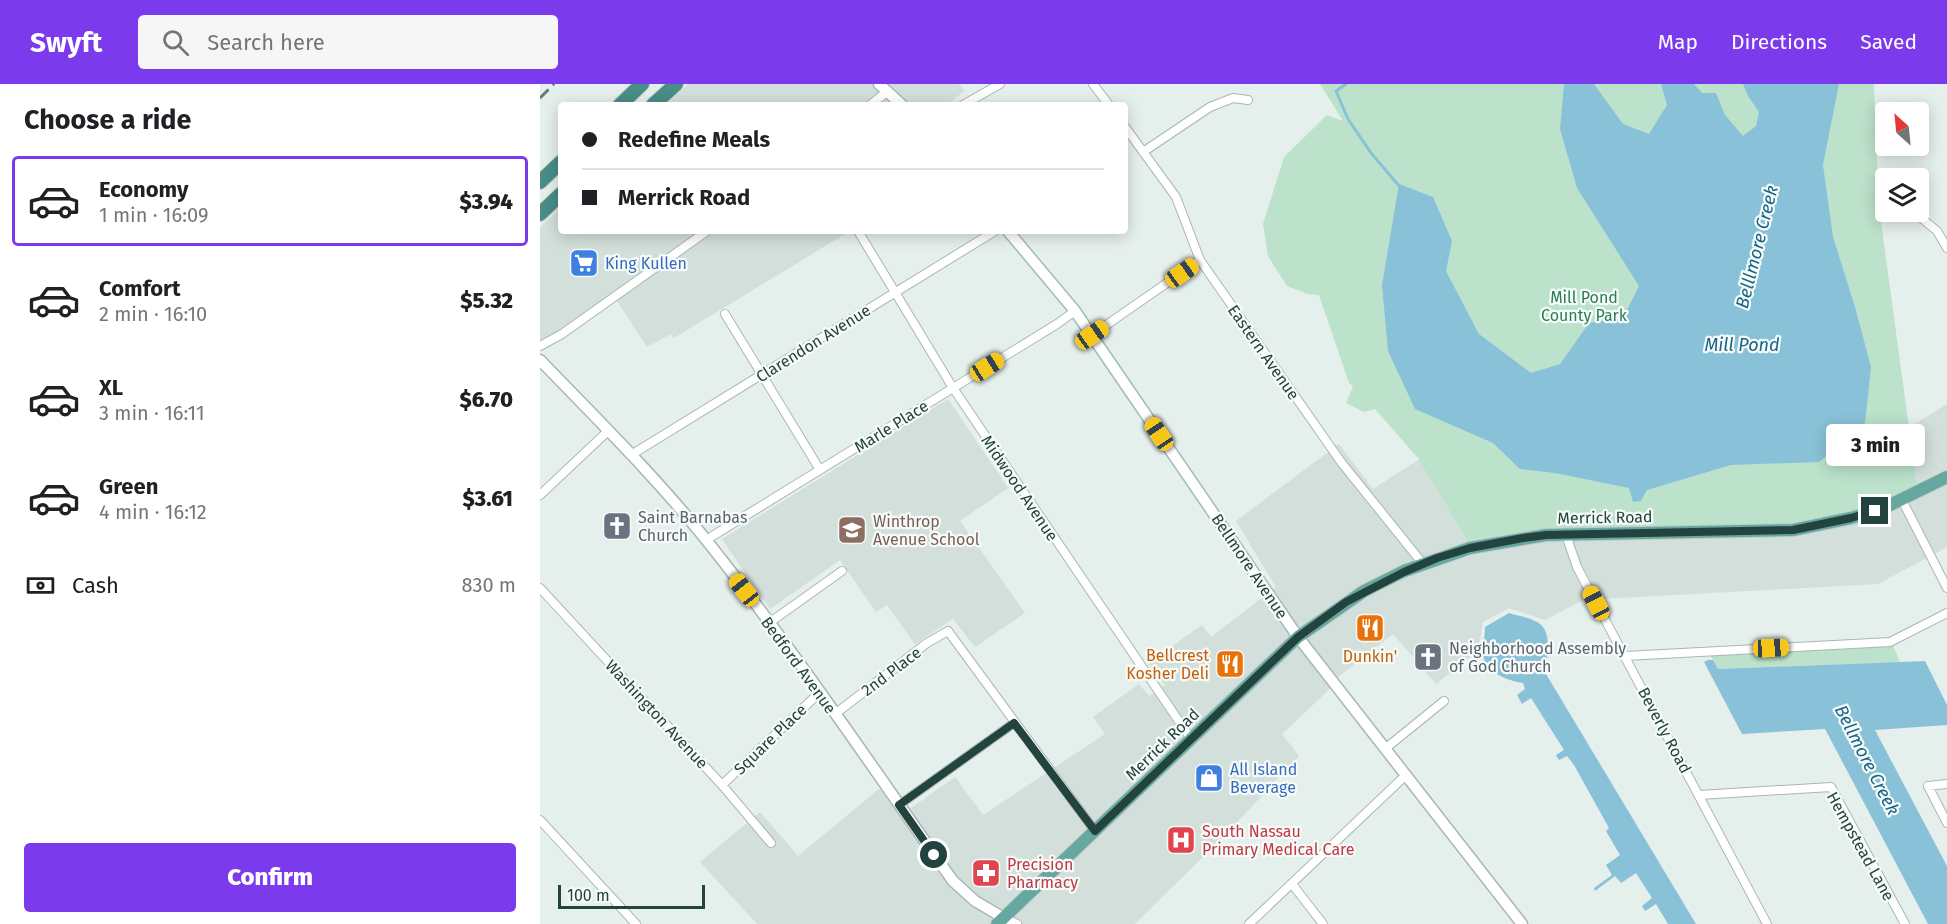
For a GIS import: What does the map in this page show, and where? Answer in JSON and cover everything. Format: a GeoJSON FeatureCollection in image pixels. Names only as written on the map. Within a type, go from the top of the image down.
{"type":"FeatureCollection","features":[{"type":"Feature","properties":{"kind":"highway"},"geometry":{"type":"LineString","coordinates":[[623,102],[642,84]]}},
{"type":"Feature","properties":{"kind":"highway"},"geometry":{"type":"LineString","coordinates":[[656,102],[676,84]]}},
{"type":"Feature","properties":{"kind":"highway"},"geometry":{"type":"LineString","coordinates":[[540,182],[558,165]]}},
{"type":"Feature","properties":{"kind":"highway"},"geometry":{"type":"LineString","coordinates":[[540,214],[558,197]]}},
{"type":"Feature","properties":{"kind":"main road","name":"Merrick Road"},"geometry":{"type":"LineString","coordinates":[[1001,921],[1298,637],[1356,596],[1423,564],[1470,548],[1523,538],[1793,530],[1851,518],[1902,500],[1947,477]]}},
{"type":"Feature","properties":{"kind":"street"},"geometry":{"type":"LineString","coordinates":[[968,102],[1000,84]]}},
{"type":"Feature","properties":{"kind":"street"},"geometry":{"type":"LineString","coordinates":[[1093,84],[1107,102]]}},
{"type":"Feature","properties":{"kind":"street"},"geometry":{"type":"LineString","coordinates":[[872,102],[884,88],[899,102]]}},
{"type":"Feature","properties":{"kind":"street"},"geometry":{"type":"LineString","coordinates":[[1143,152],[1210,107],[1233,98],[1248,100]]}},
{"type":"Feature","properties":{"kind":"street","name":"Eastern Avenue"},"geometry":{"type":"LineString","coordinates":[[1128,131],[1176,197],[1200,260],[1341,462],[1423,564]]}},
{"type":"Feature","properties":{"kind":"street"},"geometry":{"type":"LineString","coordinates":[[1926,222],[1937,231],[1947,249]]}},
{"type":"Feature","properties":{"kind":"street"},"geometry":{"type":"LineString","coordinates":[[540,346],[562,334],[702,234]]}},
{"type":"Feature","properties":{"kind":"street","name":"Midwood Avenue"},"geometry":{"type":"LineString","coordinates":[[860,234],[952,388],[1191,739]]}},
{"type":"Feature","properties":{"kind":"street","name":"Clarendon Avenue"},"geometry":{"type":"LineString","coordinates":[[631,455],[990,234]]}},
{"type":"Feature","properties":{"kind":"street","name":"Bellmore Avenue"},"geometry":{"type":"LineString","coordinates":[[1011,234],[1075,311],[1298,637],[1522,924]]}},
{"type":"Feature","properties":{"kind":"street"},"geometry":{"type":"LineString","coordinates":[[1092,335],[1200,260]]}},
{"type":"Feature","properties":{"kind":"street","name":"Marle Place"},"geometry":{"type":"LineString","coordinates":[[706,540],[1058,324],[1075,311]]}},
{"type":"Feature","properties":{"kind":"street"},"geometry":{"type":"LineString","coordinates":[[725,314],[820,470]]}},
{"type":"Feature","properties":{"kind":"street","name":"Bedford Avenue"},"geometry":{"type":"LineString","coordinates":[[540,360],[631,455],[706,540],[835,714],[953,881],[1001,921]]}},
{"type":"Feature","properties":{"kind":"street"},"geometry":{"type":"LineString","coordinates":[[540,495],[608,431]]}},
{"type":"Feature","properties":{"kind":"street"},"geometry":{"type":"LineString","coordinates":[[1902,500],[1947,588]]}},
{"type":"Feature","properties":{"kind":"street","name":"Beverly Road"},"geometry":{"type":"LineString","coordinates":[[1566,535],[1577,567],[1767,924]]}},
{"type":"Feature","properties":{"kind":"street"},"geometry":{"type":"LineString","coordinates":[[769,623],[842,571]]}},
{"type":"Feature","properties":{"kind":"street","name":"Washington Avenue"},"geometry":{"type":"LineString","coordinates":[[540,588],[722,785],[771,843]]}},
{"type":"Feature","properties":{"kind":"street"},"geometry":{"type":"LineString","coordinates":[[1625,656],[1890,642],[1900,639],[1947,613]]}},
{"type":"Feature","properties":{"kind":"street","name":"2nd Place"},"geometry":{"type":"LineString","coordinates":[[835,714],[927,643],[948,631],[1014,723]]}},
{"type":"Feature","properties":{"kind":"street","name":"Square Place"},"geometry":{"type":"LineString","coordinates":[[722,785],[819,693]]}},
{"type":"Feature","properties":{"kind":"street"},"geometry":{"type":"LineString","coordinates":[[1386,748],[1444,701]]}},
{"type":"Feature","properties":{"kind":"street"},"geometry":{"type":"LineString","coordinates":[[899,805],[1014,723],[1095,831]]}},
{"type":"Feature","properties":{"kind":"street"},"geometry":{"type":"LineString","coordinates":[[1249,924],[1406,775]]}},
{"type":"Feature","properties":{"kind":"street"},"geometry":{"type":"LineString","coordinates":[[1947,784],[1928,786],[1947,823]]}},
{"type":"Feature","properties":{"kind":"street","name":"Hempstead Lane"},"geometry":{"type":"LineString","coordinates":[[1700,795],[1831,787],[1905,924]]}},
{"type":"Feature","properties":{"kind":"street"},"geometry":{"type":"LineString","coordinates":[[540,820],[636,924]]}},
{"type":"Feature","properties":{"kind":"street"},"geometry":{"type":"LineString","coordinates":[[1292,884],[1323,924]]}},
{"type":"Feature","properties":{"kind":"street"},"geometry":{"type":"LineString","coordinates":[[1001,921],[1017,924]]}},
{"type":"Feature","properties":{"kind":"shaded area"},"geometry":{"type":"Polygon","coordinates":[[[688,84],[959,84],[964,91],[951,102],[669,102],[688,84]]]}},
{"type":"Feature","properties":{"kind":"shaded area"},"geometry":{"type":"Polygon","coordinates":[[[558,210],[558,234],[845,234],[674,338],[671,334],[647,347],[615,298],[540,348],[540,227],[558,210]]]}},
{"type":"Feature","properties":{"kind":"shaded area","name":"Winthrop Avenue School"},"geometry":{"type":"Polygon","coordinates":[[[948,399],[1008,488],[960,521],[1025,613],[975,647],[953,619],[915,644],[887,605],[876,612],[840,560],[770,609],[722,539],[948,399]]]}},
{"type":"Feature","properties":{"kind":"shaded area"},"geometry":{"type":"Polygon","coordinates":[[[1947,404],[1947,547],[1878,584],[1583,600],[1545,620],[1509,608],[1483,622],[1478,651],[1436,684],[1393,634],[1332,682],[1334,685],[1282,734],[1299,756],[1227,833],[1135,924],[757,924],[700,862],[760,812],[798,856],[879,789],[907,811],[955,777],[983,815],[1105,734],[1093,717],[1139,684],[1149,696],[1165,685],[1148,663],[1202,625],[1211,637],[1276,587],[1236,521],[1339,444],[1373,489],[1420,459],[1514,532],[1650,527],[1917,487],[1910,427],[1947,404]]]}},
{"type":"Feature","properties":{"kind":"green space","name":"Mill Pond County Park"},"geometry":{"type":"Polygon","coordinates":[[[1320,84],[1874,84],[1875,156],[1877,156],[1877,168],[1875,168],[1875,222],[1881,222],[1917,487],[1880,505],[1801,522],[1761,526],[1546,530],[1468,541],[1418,458],[1375,409],[1364,412],[1346,403],[1353,386],[1349,383],[1319,295],[1308,294],[1287,286],[1268,256],[1263,224],[1284,157],[1327,115],[1343,121],[1320,84]]]}},
{"type":"Feature","properties":{"kind":"green space"},"geometry":{"type":"Polygon","coordinates":[[[1892,643],[1900,662],[1718,669],[1709,653],[1892,643]]]}},
{"type":"Feature","properties":{"kind":"water","name":"Mill Pond"},"geometry":{"type":"Polygon","coordinates":[[[1564,84],[1594,84],[1623,124],[1649,134],[1667,105],[1661,84],[1694,84],[1702,93],[1716,93],[1725,115],[1743,136],[1756,126],[1759,112],[1743,84],[1839,84],[1823,165],[1833,237],[1871,367],[1865,423],[1819,462],[1731,465],[1647,490],[1641,501],[1633,502],[1629,488],[1555,473],[1520,469],[1493,443],[1415,409],[1388,351],[1382,285],[1399,184],[1433,197],[1452,241],[1446,271],[1479,334],[1531,373],[1560,364],[1589,323],[1623,318],[1639,286],[1577,188],[1560,129],[1564,84]]]}},
{"type":"Feature","properties":{"kind":"water"},"geometry":{"type":"Polygon","coordinates":[[[1509,613],[1533,620],[1544,628],[1548,641],[1546,674],[1696,924],[1668,924],[1656,904],[1645,911],[1642,906],[1652,898],[1636,873],[1621,883],[1615,876],[1595,891],[1594,888],[1612,875],[1606,865],[1620,855],[1606,831],[1609,828],[1574,765],[1567,756],[1559,760],[1556,755],[1564,750],[1531,698],[1522,704],[1517,695],[1525,689],[1523,683],[1493,671],[1488,667],[1483,655],[1485,627],[1509,613]]]}},
{"type":"Feature","properties":{"kind":"water","name":"Bellmore Creek"},"geometry":{"type":"Polygon","coordinates":[[[1713,660],[1718,669],[1925,661],[1947,705],[1947,725],[1875,730],[1947,866],[1947,924],[1928,924],[1825,729],[1742,734],[1704,662],[1713,660]]]}},
{"type":"Feature","properties":{"kind":"waterway"},"geometry":{"type":"LineString","coordinates":[[1346,84],[1336,91],[1348,119],[1371,153],[1400,187]]}},
{"type":"Feature","properties":{"kind":"railway"},"geometry":{"type":"LineString","coordinates":[[540,98],[554,84]]}},
{"type":"Feature","properties":{"kind":"place","name":"King Kullen"},"geometry":{"type":"Point","coordinates":[584,263]}},
{"type":"Feature","properties":{"kind":"place","name":"Saint Barnabas Church"},"geometry":{"type":"Point","coordinates":[617,526]}},
{"type":"Feature","properties":{"kind":"place","name":"Winthrop Avenue School"},"geometry":{"type":"Point","coordinates":[852,530]}},
{"type":"Feature","properties":{"kind":"place","name":"Dunkin'"},"geometry":{"type":"Point","coordinates":[1370,628]}},
{"type":"Feature","properties":{"kind":"place","name":"Neighborhood Assembly of God Church"},"geometry":{"type":"Point","coordinates":[1428,657]}},
{"type":"Feature","properties":{"kind":"place","name":"Bellcrest Kosher Deli"},"geometry":{"type":"Point","coordinates":[1230,664]}},
{"type":"Feature","properties":{"kind":"place","name":"All Island Beverage"},"geometry":{"type":"Point","coordinates":[1209,778]}},
{"type":"Feature","properties":{"kind":"place","name":"South Nassau Primary Medical Care"},"geometry":{"type":"Point","coordinates":[1181,840]}},
{"type":"Feature","properties":{"kind":"place","name":"Precision Pharmacy"},"geometry":{"type":"Point","coordinates":[986,873]}},
{"type":"Feature","properties":{"kind":"route"},"geometry":{"type":"LineString","coordinates":[[934,855],[899,805],[1014,723],[1095,831],[1298,637],[1364,591],[1437,558],[1470,548],[1546,535],[1793,530],[1875,511]]}},
{"type":"Feature","properties":{"kind":"water label","name":"Belllmore Creek"},"geometry":{"type":"Point","coordinates":[1757,247]}}]}
